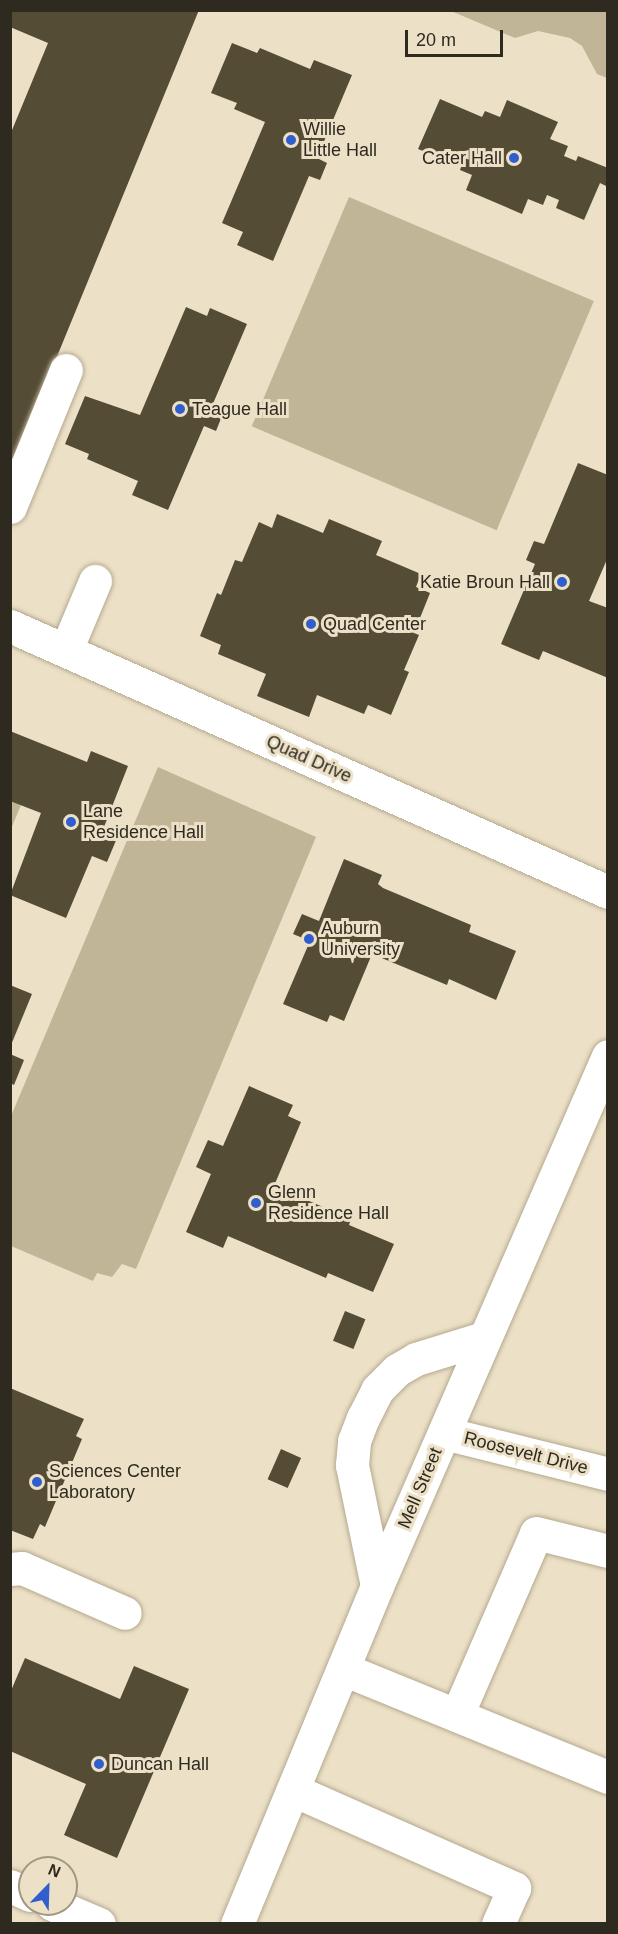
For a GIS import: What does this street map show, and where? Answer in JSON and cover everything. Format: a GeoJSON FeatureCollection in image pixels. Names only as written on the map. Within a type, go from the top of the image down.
{"type":"FeatureCollection","features":[{"type":"Feature","properties":{"kind":"street"},"geometry":{"type":"LineString","coordinates":[[10,507],[66,370]]}},
{"type":"Feature","properties":{"kind":"street"},"geometry":{"type":"LineString","coordinates":[[66,651],[95,581]]}},
{"type":"Feature","properties":{"kind":"street","name":"Quad Drive"},"geometry":{"type":"LineString","coordinates":[[10,626],[608,892]]}},
{"type":"Feature","properties":{"kind":"street","name":"Mell Street"},"geometry":{"type":"LineString","coordinates":[[237,1923],[377,1586],[608,1056]]}},
{"type":"Feature","properties":{"kind":"street"},"geometry":{"type":"LineString","coordinates":[[377,1586],[352,1465],[354,1441],[363,1418],[377,1390],[397,1370],[416,1359],[484,1338]]}},
{"type":"Feature","properties":{"kind":"street","name":"Roosevelt Drive"},"geometry":{"type":"LineString","coordinates":[[444,1433],[608,1474]]}},
{"type":"Feature","properties":{"kind":"street"},"geometry":{"type":"LineString","coordinates":[[457,1715],[536,1533],[608,1551]]}},
{"type":"Feature","properties":{"kind":"street"},"geometry":{"type":"LineString","coordinates":[[10,1569],[21,1568],[125,1612]]}},
{"type":"Feature","properties":{"kind":"street"},"geometry":{"type":"LineString","coordinates":[[343,1670],[608,1777]]}},
{"type":"Feature","properties":{"kind":"street"},"geometry":{"type":"LineString","coordinates":[[293,1790],[514,1887],[498,1923]]}},
{"type":"Feature","properties":{"kind":"street"},"geometry":{"type":"LineString","coordinates":[[78,1915],[99,1923]]}},
{"type":"Feature","properties":{"kind":"shaded area"},"geometry":{"type":"Polygon","coordinates":[[[451,11],[607,11],[607,78],[597,74],[582,46],[570,38],[538,31],[515,38],[451,11]]]}},
{"type":"Feature","properties":{"kind":"shaded area"},"geometry":{"type":"Polygon","coordinates":[[[349,197],[594,301],[497,530],[252,426],[349,197]]]}},
{"type":"Feature","properties":{"kind":"shaded area"},"geometry":{"type":"Polygon","coordinates":[[[158,767],[316,837],[136,1269],[122,1264],[112,1277],[97,1273],[93,1281],[11,1246],[11,1116],[158,767]]]}},
{"type":"Feature","properties":{"kind":"shaded area"},"geometry":{"type":"Polygon","coordinates":[[[11,801],[21,805],[11,829],[11,801]]]}},
{"type":"Feature","properties":{"kind":"building"},"geometry":{"type":"Polygon","coordinates":[[[10,10],[199,10],[15,459],[10,457],[10,135],[48,43],[10,27],[10,10]]]}},
{"type":"Feature","properties":{"kind":"building","name":"Willie Little Hall"},"geometry":{"type":"Polygon","coordinates":[[[232,43],[257,53],[260,48],[310,69],[314,60],[352,75],[317,158],[327,163],[320,180],[309,176],[273,261],[237,245],[243,232],[222,223],[265,122],[234,109],[237,103],[211,93],[232,43]]]}},
{"type":"Feature","properties":{"kind":"building","name":"Cater Hall"},"geometry":{"type":"Polygon","coordinates":[[[440,99],[482,117],[485,111],[500,117],[507,100],[558,122],[550,139],[568,146],[564,156],[576,161],[578,156],[608,168],[608,187],[600,183],[584,220],[556,208],[559,200],[547,195],[543,205],[528,199],[522,214],[466,190],[472,175],[460,170],[464,159],[449,153],[445,160],[418,149],[440,99]]]}},
{"type":"Feature","properties":{"kind":"building","name":"Teague Hall"},"geometry":{"type":"Polygon","coordinates":[[[186,307],[207,316],[210,308],[247,324],[212,406],[224,411],[216,431],[204,426],[168,510],[132,495],[138,481],[87,459],[89,454],[65,444],[85,396],[140,415],[186,307]]]}},
{"type":"Feature","properties":{"kind":"building","name":"Katie Broun Hall"},"geometry":{"type":"Polygon","coordinates":[[[578,463],[608,475],[608,557],[589,601],[608,608],[608,678],[543,651],[539,660],[501,644],[535,564],[526,560],[534,541],[544,544],[578,463]]]}},
{"type":"Feature","properties":{"kind":"building","name":"Quad Center"},"geometry":{"type":"Polygon","coordinates":[[[277,514],[323,533],[329,519],[382,541],[376,555],[421,574],[416,587],[430,593],[414,633],[419,635],[404,670],[409,672],[391,715],[368,705],[364,714],[317,695],[309,717],[257,696],[266,674],[218,654],[221,645],[200,636],[217,593],[221,595],[235,560],[242,562],[259,522],[272,528],[277,514]]]}},
{"type":"Feature","properties":{"kind":"building","name":"Lane Residence Hall"},"geometry":{"type":"Polygon","coordinates":[[[10,731],[87,762],[91,751],[128,766],[102,832],[117,838],[107,862],[92,856],[66,918],[10,895],[41,813],[10,801],[10,731]]]}},
{"type":"Feature","properties":{"kind":"building"},"geometry":{"type":"Polygon","coordinates":[[[344,859],[382,875],[378,884],[383,888],[471,925],[469,932],[516,951],[496,1000],[449,979],[447,985],[372,954],[344,1021],[330,1015],[327,1022],[283,1004],[310,941],[293,934],[302,914],[319,921],[344,859]]]}},
{"type":"Feature","properties":{"kind":"building"},"geometry":{"type":"Polygon","coordinates":[[[10,985],[32,994],[11,1045],[10,1045],[10,985]]]}},
{"type":"Feature","properties":{"kind":"building"},"geometry":{"type":"Polygon","coordinates":[[[10,1054],[24,1060],[14,1085],[10,1083],[10,1054]]]}},
{"type":"Feature","properties":{"kind":"building","name":"Glenn Residence Hall"},"geometry":{"type":"Polygon","coordinates":[[[249,1086],[293,1105],[288,1116],[301,1122],[274,1186],[351,1219],[349,1225],[394,1244],[373,1292],[328,1273],[326,1278],[228,1236],[223,1248],[186,1232],[211,1174],[196,1167],[208,1140],[223,1146],[249,1086]]]}},
{"type":"Feature","properties":{"kind":"building"},"geometry":{"type":"Polygon","coordinates":[[[345,1311],[365,1319],[353,1349],[333,1341],[345,1311]]]}},
{"type":"Feature","properties":{"kind":"building","name":"Sciences Center Laboratory"},"geometry":{"type":"Polygon","coordinates":[[[10,1388],[84,1419],[76,1436],[82,1439],[45,1527],[40,1524],[33,1539],[10,1530],[10,1388]]]}},
{"type":"Feature","properties":{"kind":"building"},"geometry":{"type":"Polygon","coordinates":[[[281,1449],[301,1458],[288,1488],[268,1479],[281,1449]]]}},
{"type":"Feature","properties":{"kind":"building","name":"Duncan Hall"},"geometry":{"type":"Polygon","coordinates":[[[25,1658],[120,1699],[134,1666],[189,1689],[117,1858],[64,1835],[86,1784],[10,1751],[10,1693],[25,1658]]]}},
{"type":"Feature","properties":{"kind":"place","name":"Willie Little Hall"},"geometry":{"type":"Point","coordinates":[291,140]}},
{"type":"Feature","properties":{"kind":"place","name":"Cater Hall"},"geometry":{"type":"Point","coordinates":[514,158]}},
{"type":"Feature","properties":{"kind":"place","name":"Teague Hall"},"geometry":{"type":"Point","coordinates":[180,409]}},
{"type":"Feature","properties":{"kind":"place","name":"Katie Broun Hall"},"geometry":{"type":"Point","coordinates":[562,582]}},
{"type":"Feature","properties":{"kind":"place","name":"Quad Center"},"geometry":{"type":"Point","coordinates":[311,624]}},
{"type":"Feature","properties":{"kind":"place","name":"Lane Residence Hall"},"geometry":{"type":"Point","coordinates":[71,822]}},
{"type":"Feature","properties":{"kind":"place","name":"Auburn University"},"geometry":{"type":"Point","coordinates":[309,939]}},
{"type":"Feature","properties":{"kind":"place","name":"Glenn Residence Hall"},"geometry":{"type":"Point","coordinates":[256,1203]}},
{"type":"Feature","properties":{"kind":"place","name":"Sciences Center Laboratory"},"geometry":{"type":"Point","coordinates":[37,1482]}},
{"type":"Feature","properties":{"kind":"place","name":"Duncan Hall"},"geometry":{"type":"Point","coordinates":[99,1764]}}]}
